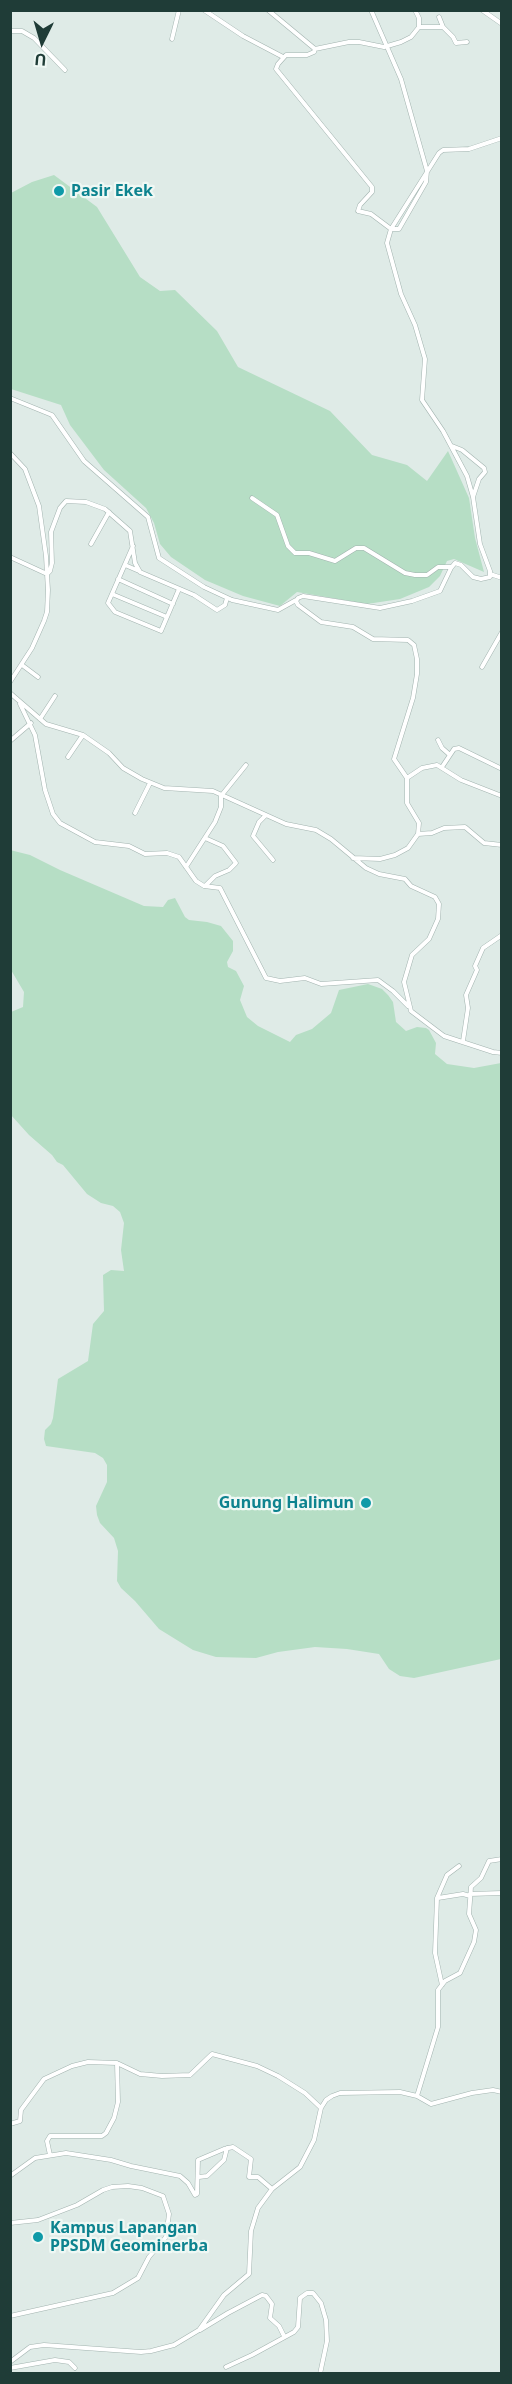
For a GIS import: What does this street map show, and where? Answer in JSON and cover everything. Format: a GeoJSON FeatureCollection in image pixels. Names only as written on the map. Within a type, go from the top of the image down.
{"type":"FeatureCollection","features":[{"type":"Feature","properties":{"kind":"street"},"geometry":{"type":"LineString","coordinates":[[172,39],[179,10]]}},
{"type":"Feature","properties":{"kind":"street"},"geometry":{"type":"LineString","coordinates":[[204,10],[243,36],[283,57]]}},
{"type":"Feature","properties":{"kind":"street"},"geometry":{"type":"LineString","coordinates":[[268,10],[315,49]]}},
{"type":"Feature","properties":{"kind":"street"},"geometry":{"type":"LineString","coordinates":[[372,10],[401,79],[427,171]]}},
{"type":"Feature","properties":{"kind":"street"},"geometry":{"type":"LineString","coordinates":[[391,229],[371,214],[358,211],[360,205],[372,192],[372,187],[277,71],[278,64],[288,54],[309,54],[315,49],[359,42],[386,46],[411,37],[419,27],[419,18],[415,10]]}},
{"type":"Feature","properties":{"kind":"street"},"geometry":{"type":"LineString","coordinates":[[482,10],[501,24]]}},
{"type":"Feature","properties":{"kind":"street"},"geometry":{"type":"LineString","coordinates":[[439,17],[443,27],[456,43],[467,42]]}},
{"type":"Feature","properties":{"kind":"street"},"geometry":{"type":"LineString","coordinates":[[419,27],[443,27]]}},
{"type":"Feature","properties":{"kind":"street"},"geometry":{"type":"LineString","coordinates":[[10,30],[22,32],[34,38],[65,70]]}},
{"type":"Feature","properties":{"kind":"street"},"geometry":{"type":"LineString","coordinates":[[252,498],[277,515],[288,546],[295,553],[335,561],[356,548],[364,548],[405,573],[427,575],[438,567],[452,567],[459,563],[473,577],[488,579],[490,574],[480,544],[473,497],[467,476],[451,445],[422,399],[425,359],[415,325],[401,294],[387,243],[391,229],[439,153],[443,150],[469,149],[501,138]]}},
{"type":"Feature","properties":{"kind":"street"},"geometry":{"type":"LineString","coordinates":[[10,398],[52,415],[84,461],[148,517],[159,558],[204,587],[227,598],[278,610],[303,596],[373,608],[390,606],[436,593],[442,588],[452,567]]}},
{"type":"Feature","properties":{"kind":"street"},"geometry":{"type":"LineString","coordinates":[[451,445],[462,450],[484,468],[473,497]]}},
{"type":"Feature","properties":{"kind":"street"},"geometry":{"type":"LineString","coordinates":[[10,455],[18,459],[29,478],[39,506],[46,556],[47,612],[35,642],[10,682]]}},
{"type":"Feature","properties":{"kind":"street"},"geometry":{"type":"LineString","coordinates":[[46,574],[50,571],[52,563],[52,526],[64,502],[71,500],[86,502],[109,512],[130,531],[135,563],[140,572]]}},
{"type":"Feature","properties":{"kind":"street"},"geometry":{"type":"LineString","coordinates":[[91,544],[109,512]]}},
{"type":"Feature","properties":{"kind":"street"},"geometry":{"type":"LineString","coordinates":[[133,546],[108,603],[115,612],[161,631],[179,589]]}},
{"type":"Feature","properties":{"kind":"street"},"geometry":{"type":"LineString","coordinates":[[10,557],[46,574]]}},
{"type":"Feature","properties":{"kind":"street"},"geometry":{"type":"LineString","coordinates":[[125,565],[194,595],[217,610],[225,605],[227,598]]}},
{"type":"Feature","properties":{"kind":"street"},"geometry":{"type":"LineString","coordinates":[[490,574],[501,578]]}},
{"type":"Feature","properties":{"kind":"street"},"geometry":{"type":"LineString","coordinates":[[118,579],[173,604]]}},
{"type":"Feature","properties":{"kind":"street"},"geometry":{"type":"LineString","coordinates":[[112,594],[167,617]]}},
{"type":"Feature","properties":{"kind":"street"},"geometry":{"type":"LineString","coordinates":[[297,600],[298,605],[317,621],[353,627],[372,639],[403,639],[414,645],[418,661],[408,714],[394,759],[407,778],[407,796],[419,823],[418,834],[408,848],[395,855],[380,859],[353,858]]}},
{"type":"Feature","properties":{"kind":"street"},"geometry":{"type":"LineString","coordinates":[[482,667],[501,632]]}},
{"type":"Feature","properties":{"kind":"street"},"geometry":{"type":"LineString","coordinates":[[22,665],[38,677]]}},
{"type":"Feature","properties":{"kind":"street"},"geometry":{"type":"LineString","coordinates":[[10,693],[40,719],[51,726],[83,735],[110,753],[123,768],[150,783],[170,789],[213,791],[286,824],[316,830],[331,839],[366,868],[379,874],[405,879],[413,887],[435,897],[439,904],[439,916],[430,936],[414,952],[409,961],[404,982],[411,1011]]}},
{"type":"Feature","properties":{"kind":"street"},"geometry":{"type":"LineString","coordinates":[[40,719],[55,696]]}},
{"type":"Feature","properties":{"kind":"street"},"geometry":{"type":"LineString","coordinates":[[18,701],[31,723],[45,790],[53,814],[60,823],[83,838],[95,842],[129,846],[145,854],[173,855],[182,860],[191,876],[204,886],[220,888],[266,978],[287,981],[304,978],[321,984],[378,980],[393,991],[411,1011],[444,1036],[501,1053]]}},
{"type":"Feature","properties":{"kind":"street"},"geometry":{"type":"LineString","coordinates":[[10,741],[31,723]]}},
{"type":"Feature","properties":{"kind":"street"},"geometry":{"type":"LineString","coordinates":[[68,757],[83,735]]}},
{"type":"Feature","properties":{"kind":"street"},"geometry":{"type":"LineString","coordinates":[[438,740],[442,748],[450,755]]}},
{"type":"Feature","properties":{"kind":"street"},"geometry":{"type":"LineString","coordinates":[[442,767],[454,749],[459,748],[501,769]]}},
{"type":"Feature","properties":{"kind":"street"},"geometry":{"type":"LineString","coordinates":[[186,867],[219,813],[221,796],[246,765]]}},
{"type":"Feature","properties":{"kind":"street"},"geometry":{"type":"LineString","coordinates":[[407,778],[422,768],[434,765],[442,767],[461,780],[501,796]]}},
{"type":"Feature","properties":{"kind":"street"},"geometry":{"type":"LineString","coordinates":[[135,813],[150,783]]}},
{"type":"Feature","properties":{"kind":"street"},"geometry":{"type":"LineString","coordinates":[[265,816],[259,822],[253,836],[273,860]]}},
{"type":"Feature","properties":{"kind":"street"},"geometry":{"type":"LineString","coordinates":[[418,834],[444,828],[465,827],[484,843],[501,845]]}},
{"type":"Feature","properties":{"kind":"street"},"geometry":{"type":"LineString","coordinates":[[204,886],[236,863],[223,846],[205,838]]}},
{"type":"Feature","properties":{"kind":"street"},"geometry":{"type":"LineString","coordinates":[[463,1041],[468,1008],[466,994],[477,970],[475,966],[483,948],[501,935]]}},
{"type":"Feature","properties":{"kind":"street"},"geometry":{"type":"LineString","coordinates":[[417,2096],[438,2027],[438,1990],[460,1973],[474,1942],[476,1930],[469,1914],[471,1887],[481,1878],[485,1864],[501,1859]]}},
{"type":"Feature","properties":{"kind":"street"},"geometry":{"type":"LineString","coordinates":[[442,1985],[436,1961],[437,1898],[447,1875],[459,1866]]}},
{"type":"Feature","properties":{"kind":"street"},"geometry":{"type":"LineString","coordinates":[[437,1898],[463,1894],[501,1893]]}},
{"type":"Feature","properties":{"kind":"street"},"geometry":{"type":"LineString","coordinates":[[10,2124],[20,2121],[21,2110],[44,2079],[72,2066],[88,2062],[117,2063],[140,2074],[190,2075],[212,2054],[257,2066],[278,2076],[305,2093],[321,2108]]}},
{"type":"Feature","properties":{"kind":"street"},"geometry":{"type":"LineString","coordinates":[[50,2155],[47,2141],[50,2136],[102,2136],[106,2133],[114,2118],[118,2102],[117,2063]]}},
{"type":"Feature","properties":{"kind":"street"},"geometry":{"type":"LineString","coordinates":[[199,2330],[224,2295],[249,2274],[252,2224],[258,2208],[272,2189],[300,2168],[314,2140],[321,2108],[326,2100],[340,2093],[400,2092],[417,2096],[431,2104],[472,2093],[493,2090],[501,2092]]}},
{"type":"Feature","properties":{"kind":"street"},"geometry":{"type":"LineString","coordinates":[[10,2176],[35,2158],[66,2153],[111,2160],[180,2176],[188,2183],[195,2195],[199,2177],[198,2160],[234,2147],[249,2155],[252,2161],[249,2177],[258,2177],[272,2189]]}},
{"type":"Feature","properties":{"kind":"street"},"geometry":{"type":"LineString","coordinates":[[199,2177],[207,2176],[224,2160],[227,2148]]}},
{"type":"Feature","properties":{"kind":"street"},"geometry":{"type":"LineString","coordinates":[[10,2223],[38,2220],[77,2205],[112,2187],[128,2186],[162,2196],[169,2214],[166,2237],[149,2256],[138,2278],[113,2293],[10,2316]]}},
{"type":"Feature","properties":{"kind":"street"},"geometry":{"type":"LineString","coordinates":[[226,2367],[252,2355],[298,2327],[300,2298],[307,2293],[316,2294],[326,2320],[327,2341],[320,2373]]}},
{"type":"Feature","properties":{"kind":"street"},"geometry":{"type":"LineString","coordinates":[[10,2362],[30,2347],[44,2345],[141,2352],[174,2345],[262,2295],[266,2296],[272,2304],[270,2318],[279,2326],[284,2336]]}},
{"type":"Feature","properties":{"kind":"street"},"geometry":{"type":"LineString","coordinates":[[10,2368],[55,2360],[69,2361],[75,2368]]}},
{"type":"Feature","properties":{"kind":"green space"},"geometry":{"type":"Polygon","coordinates":[[[54,175],[97,207],[140,277],[160,291],[175,290],[217,331],[238,367],[330,411],[372,455],[407,465],[427,481],[448,451],[469,498],[475,538],[484,572],[454,559],[447,561],[440,576],[429,587],[400,599],[367,604],[297,592],[280,606],[243,596],[205,580],[171,557],[160,544],[154,523],[146,508],[104,470],[70,425],[61,405],[11,389],[11,193],[32,182],[54,175]]]}},
{"type":"Feature","properties":{"kind":"green space"},"geometry":{"type":"Polygon","coordinates":[[[10,850],[30,855],[144,906],[163,907],[168,900],[175,898],[189,920],[221,926],[233,941],[233,951],[227,962],[228,967],[236,971],[244,986],[240,1000],[247,1017],[258,1026],[290,1042],[296,1035],[312,1029],[331,1013],[339,990],[368,984],[382,989],[388,995],[393,1002],[396,1022],[406,1031],[417,1027],[429,1030],[436,1043],[435,1054],[447,1064],[474,1068],[501,1063],[501,1659],[414,1678],[400,1676],[389,1669],[379,1654],[347,1649],[315,1647],[278,1652],[256,1658],[216,1657],[193,1650],[159,1629],[121,1588],[117,1581],[118,1551],[114,1538],[100,1523],[97,1515],[96,1506],[107,1482],[107,1465],[103,1458],[95,1453],[46,1446],[44,1439],[45,1430],[53,1418],[58,1379],[88,1361],[93,1324],[104,1311],[103,1275],[111,1270],[124,1271],[121,1250],[124,1223],[120,1212],[113,1206],[101,1203],[87,1194],[63,1165],[57,1162],[11,1115],[11,1012],[23,1007],[24,992],[11,970],[10,850]]]}},
{"type":"Feature","properties":{"kind":"place","name":"Pasir Ekek"},"geometry":{"type":"Point","coordinates":[59,191]}},
{"type":"Feature","properties":{"kind":"place","name":"Gunung Halimun"},"geometry":{"type":"Point","coordinates":[366,1503]}},
{"type":"Feature","properties":{"kind":"place","name":"Kampus Lapangan PPSDM Geominerba"},"geometry":{"type":"Point","coordinates":[38,2237]}}]}
